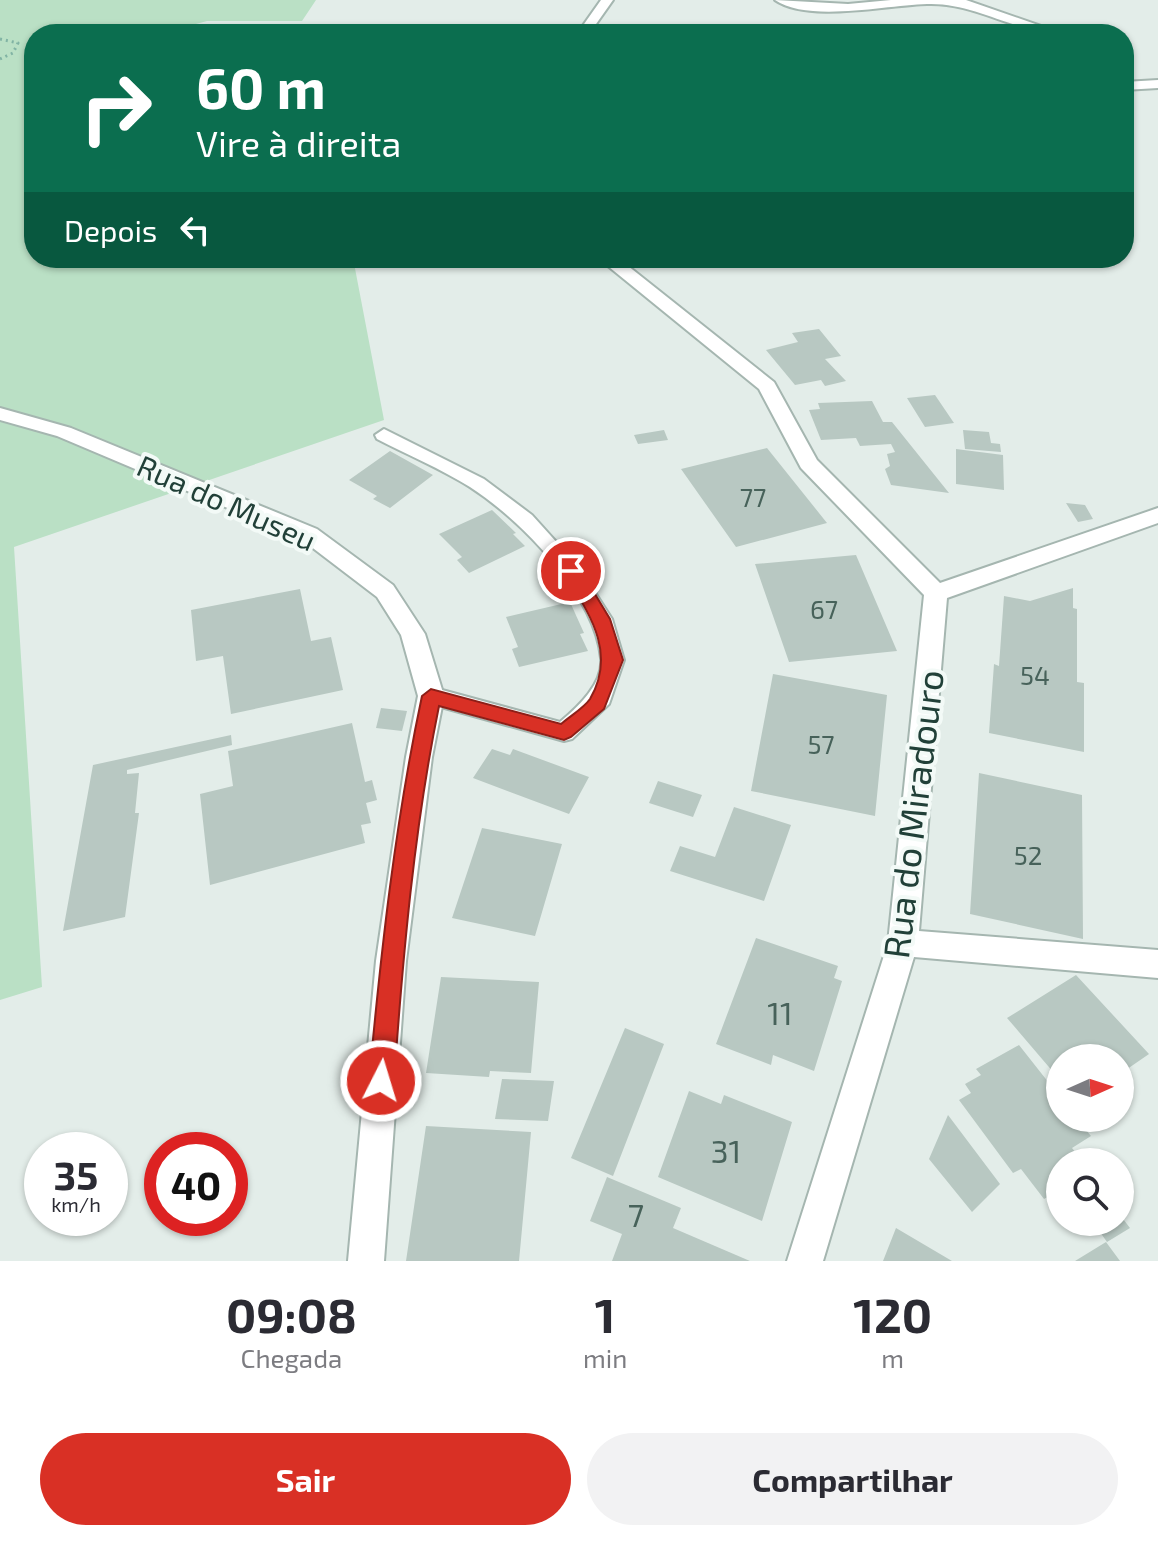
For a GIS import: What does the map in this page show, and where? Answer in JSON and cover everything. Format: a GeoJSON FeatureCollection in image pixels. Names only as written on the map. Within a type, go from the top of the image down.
{"type":"FeatureCollection","features":[{"type":"Feature","properties":{"kind":"street"},"geometry":{"type":"LineString","coordinates":[[590,24],[607,0]]}},
{"type":"Feature","properties":{"kind":"street"},"geometry":{"type":"LineString","coordinates":[[781,0],[818,7],[848,8],[928,0],[960,2],[1027,24]]}},
{"type":"Feature","properties":{"kind":"street"},"geometry":{"type":"LineString","coordinates":[[1134,86],[1158,84]]}},
{"type":"Feature","properties":{"kind":"street"},"geometry":{"type":"LineString","coordinates":[[620,268],[767,386],[808,463],[936,593],[1158,515]]}},
{"type":"Feature","properties":{"kind":"street","name":"Rua do Museu"},"geometry":{"type":"LineString","coordinates":[[0,414],[77,437],[309,534],[385,591],[413,634],[431,696],[419,757],[391,961],[366,1261]]}},
{"type":"Feature","properties":{"kind":"street","name":"Rua do Miradouro"},"geometry":{"type":"LineString","coordinates":[[805,1261],[903,943],[936,593]]}},
{"type":"Feature","properties":{"kind":"street"},"geometry":{"type":"LineString","coordinates":[[903,943],[1158,964]]}},
{"type":"Feature","properties":{"kind":"lane"},"geometry":{"type":"LineString","coordinates":[[384,435],[477,483],[525,520],[571,571],[601,619],[613,660],[597,704],[564,732],[431,696]]}},
{"type":"Feature","properties":{"kind":"path"},"geometry":{"type":"LineString","coordinates":[[0,39],[18,43],[13,53],[0,59]]}},
{"type":"Feature","properties":{"kind":"green space"},"geometry":{"type":"Polygon","coordinates":[[[0,0],[316,0],[302,21],[24,24],[24,268],[355,268],[384,420],[14,547],[42,987],[0,1000],[0,0]]]}},
{"type":"Feature","properties":{"kind":"building"},"geometry":{"type":"Polygon","coordinates":[[[819,329],[841,356],[825,359],[846,381],[825,386],[821,380],[795,385],[766,350],[798,342],[792,333],[819,329]]]}},
{"type":"Feature","properties":{"kind":"building"},"geometry":{"type":"Polygon","coordinates":[[[935,395],[954,423],[925,427],[907,398],[935,395]]]}},
{"type":"Feature","properties":{"kind":"building"},"geometry":{"type":"Polygon","coordinates":[[[872,401],[883,422],[892,422],[949,493],[891,485],[885,469],[890,466],[887,454],[895,452],[891,444],[860,446],[856,438],[821,440],[809,410],[820,409],[818,403],[872,401]]]}},
{"type":"Feature","properties":{"kind":"building"},"geometry":{"type":"Polygon","coordinates":[[[664,430],[668,440],[638,444],[634,435],[664,430]]]}},
{"type":"Feature","properties":{"kind":"building"},"geometry":{"type":"Polygon","coordinates":[[[963,430],[989,432],[991,443],[1000,444],[1001,452],[965,449],[963,430]]]}},
{"type":"Feature","properties":{"kind":"building"},"geometry":{"type":"Polygon","coordinates":[[[767,448],[827,523],[736,547],[681,469],[767,448]]]}},
{"type":"Feature","properties":{"kind":"building"},"geometry":{"type":"Polygon","coordinates":[[[956,449],[1003,455],[1004,490],[956,484],[956,449]]]}},
{"type":"Feature","properties":{"kind":"building"},"geometry":{"type":"Polygon","coordinates":[[[390,451],[433,475],[390,508],[373,499],[377,496],[349,480],[390,451]]]}},
{"type":"Feature","properties":{"kind":"building"},"geometry":{"type":"Polygon","coordinates":[[[1066,503],[1085,505],[1093,519],[1078,522],[1066,503]]]}},
{"type":"Feature","properties":{"kind":"building"},"geometry":{"type":"Polygon","coordinates":[[[492,510],[525,546],[469,573],[457,560],[462,557],[439,534],[492,510]]]}},
{"type":"Feature","properties":{"kind":"building"},"geometry":{"type":"Polygon","coordinates":[[[856,555],[897,651],[789,662],[755,564],[856,555]]]}},
{"type":"Feature","properties":{"kind":"building"},"geometry":{"type":"Polygon","coordinates":[[[1073,588],[1073,608],[1077,609],[1077,682],[1084,683],[1084,752],[989,733],[994,664],[999,666],[1004,596],[1030,601],[1073,588]]]}},
{"type":"Feature","properties":{"kind":"building"},"geometry":{"type":"Polygon","coordinates":[[[300,589],[311,641],[331,637],[343,690],[231,714],[223,656],[196,661],[191,610],[300,589]]]}},
{"type":"Feature","properties":{"kind":"building"},"geometry":{"type":"Polygon","coordinates":[[[570,602],[584,633],[580,634],[588,651],[519,667],[512,649],[518,647],[506,617],[570,602]]]}},
{"type":"Feature","properties":{"kind":"building"},"geometry":{"type":"Polygon","coordinates":[[[773,674],[887,695],[875,816],[751,791],[773,674]]]}},
{"type":"Feature","properties":{"kind":"building"},"geometry":{"type":"Polygon","coordinates":[[[381,708],[407,711],[402,731],[376,728],[381,708]]]}},
{"type":"Feature","properties":{"kind":"building"},"geometry":{"type":"Polygon","coordinates":[[[352,723],[365,782],[372,780],[377,800],[366,803],[371,823],[361,825],[365,843],[210,885],[200,794],[233,786],[228,751],[352,723]]]}},
{"type":"Feature","properties":{"kind":"building"},"geometry":{"type":"Polygon","coordinates":[[[231,735],[232,745],[127,770],[127,774],[139,773],[135,813],[139,813],[125,917],[63,931],[93,765],[231,735]]]}},
{"type":"Feature","properties":{"kind":"building"},"geometry":{"type":"Polygon","coordinates":[[[492,749],[510,755],[513,749],[589,777],[569,814],[473,778],[492,749]]]}},
{"type":"Feature","properties":{"kind":"building"},"geometry":{"type":"Polygon","coordinates":[[[979,773],[1082,795],[1083,939],[970,914],[979,773]]]}},
{"type":"Feature","properties":{"kind":"building"},"geometry":{"type":"Polygon","coordinates":[[[658,781],[702,795],[693,817],[649,803],[658,781]]]}},
{"type":"Feature","properties":{"kind":"building"},"geometry":{"type":"Polygon","coordinates":[[[734,807],[791,825],[764,901],[670,871],[680,846],[715,857],[734,807]]]}},
{"type":"Feature","properties":{"kind":"building"},"geometry":{"type":"Polygon","coordinates":[[[482,828],[562,844],[535,936],[452,918],[482,828]]]}},
{"type":"Feature","properties":{"kind":"building"},"geometry":{"type":"Polygon","coordinates":[[[756,938],[838,966],[834,978],[842,981],[814,1071],[773,1055],[771,1065],[716,1044],[756,938]]]}},
{"type":"Feature","properties":{"kind":"building"},"geometry":{"type":"Polygon","coordinates":[[[1076,975],[1149,1054],[1134,1064],[1134,1044],[1046,1044],[1046,1064],[1007,1018],[1076,975]]]}},
{"type":"Feature","properties":{"kind":"building"},"geometry":{"type":"Polygon","coordinates":[[[441,977],[539,982],[531,1073],[490,1071],[489,1077],[426,1073],[441,977]]]}},
{"type":"Feature","properties":{"kind":"building"},"geometry":{"type":"Polygon","coordinates":[[[625,1028],[664,1044],[613,1176],[571,1158],[625,1028]]]}},
{"type":"Feature","properties":{"kind":"building"},"geometry":{"type":"Polygon","coordinates":[[[1019,1045],[1046,1079],[1046,1132],[1088,1132],[1091,1136],[1072,1148],[1046,1148],[1044,1199],[1021,1169],[1013,1173],[959,1100],[971,1093],[965,1084],[981,1075],[976,1069],[1019,1045]]]}},
{"type":"Feature","properties":{"kind":"building"},"geometry":{"type":"Polygon","coordinates":[[[502,1079],[554,1081],[548,1121],[495,1119],[502,1079]]]}},
{"type":"Feature","properties":{"kind":"building"},"geometry":{"type":"Polygon","coordinates":[[[689,1091],[721,1104],[724,1095],[792,1122],[762,1221],[658,1177],[689,1091]]]}},
{"type":"Feature","properties":{"kind":"building"},"geometry":{"type":"Polygon","coordinates":[[[948,1115],[1000,1184],[972,1212],[929,1159],[948,1115]]]}},
{"type":"Feature","properties":{"kind":"building"},"geometry":{"type":"Polygon","coordinates":[[[426,1126],[531,1132],[519,1261],[406,1261],[426,1126]]]}},
{"type":"Feature","properties":{"kind":"building"},"geometry":{"type":"Polygon","coordinates":[[[607,1177],[681,1208],[673,1228],[750,1261],[612,1261],[622,1234],[590,1221],[607,1177]]]}},
{"type":"Feature","properties":{"kind":"building"},"geometry":{"type":"Polygon","coordinates":[[[896,1228],[952,1261],[883,1261],[896,1228]]]}},
{"type":"Feature","properties":{"kind":"building"},"geometry":{"type":"Polygon","coordinates":[[[1103,1236],[1117,1236],[1107,1242],[1103,1236]]]}},
{"type":"Feature","properties":{"kind":"building"},"geometry":{"type":"Polygon","coordinates":[[[1106,1242],[1120,1261],[1075,1261],[1106,1242]]]}},
{"type":"Feature","properties":{"kind":"route"},"geometry":{"type":"LineString","coordinates":[[381,1081],[391,961],[419,757],[431,696],[564,732],[597,704],[613,660],[601,619],[571,571]]}}]}
